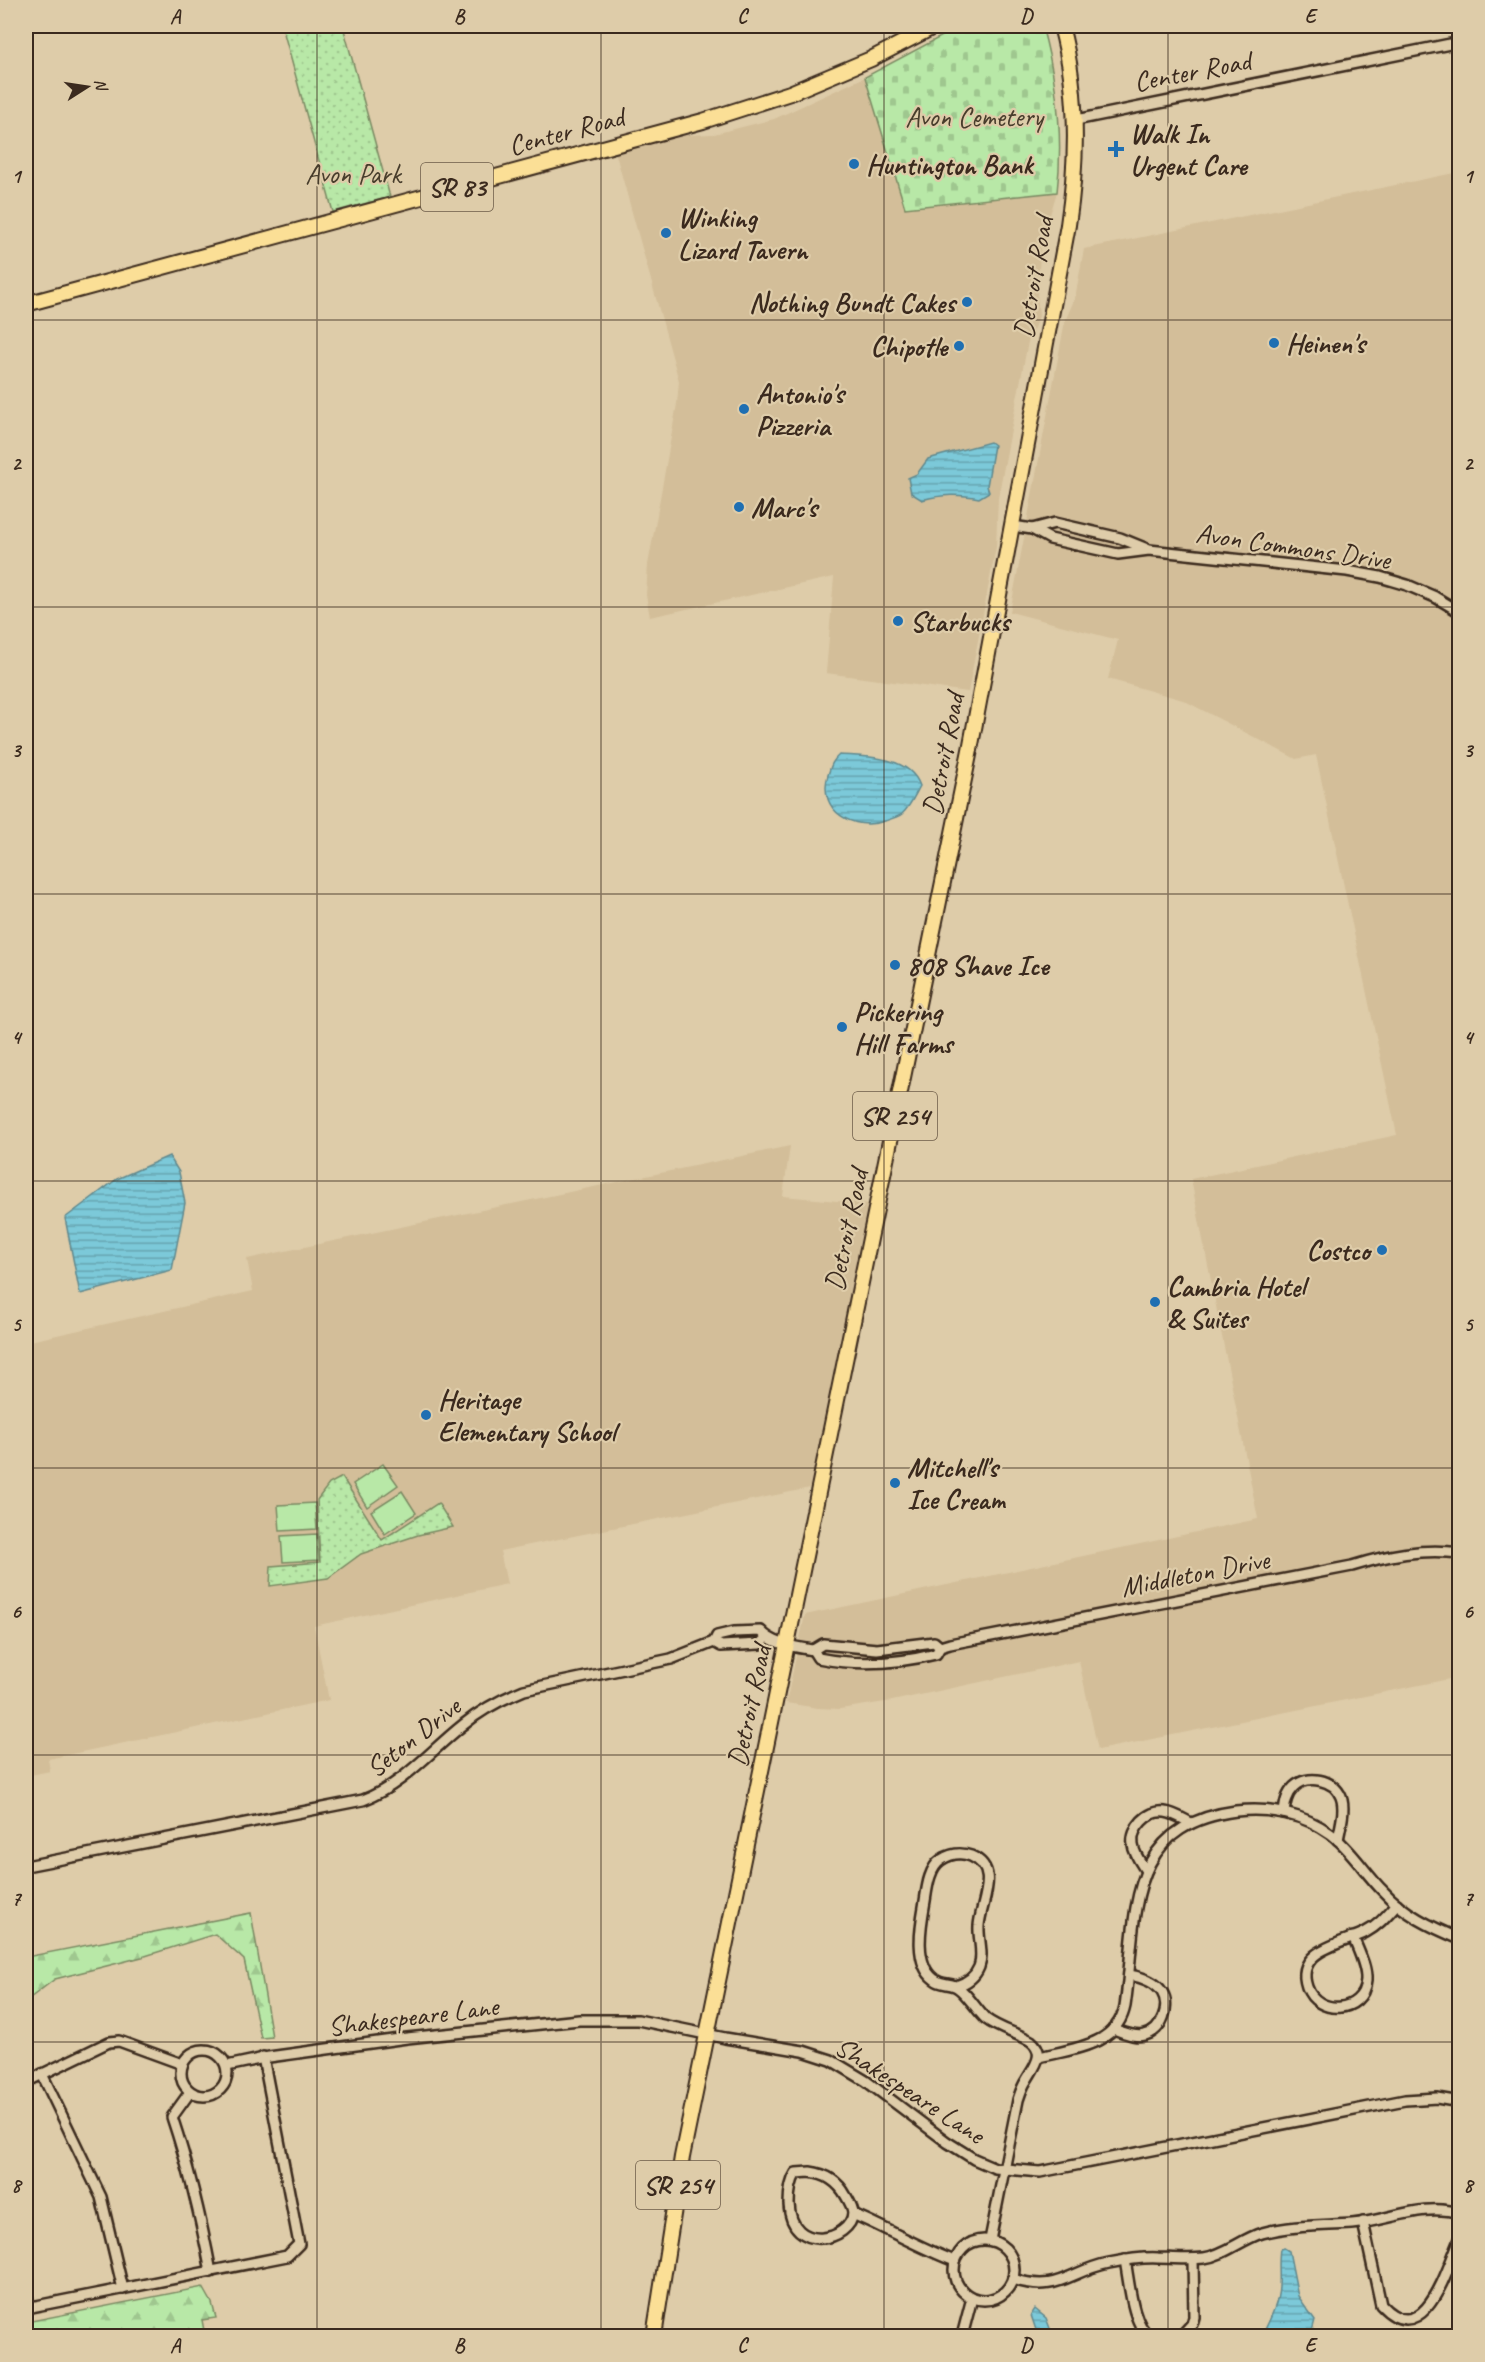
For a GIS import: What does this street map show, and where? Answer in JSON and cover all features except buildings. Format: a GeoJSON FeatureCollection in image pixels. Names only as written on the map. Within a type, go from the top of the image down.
{"type":"FeatureCollection","features":[{"type":"Feature","properties":{"kind":"main road","name":"Center Road"},"geometry":{"type":"LineString","coordinates":[[26,304],[703,121],[790,93],[871,59],[934,26]]}},
{"type":"Feature","properties":{"kind":"main road","name":"Detroit Road"},"geometry":{"type":"LineString","coordinates":[[654,2337],[682,2157],[970,750],[1068,225],[1075,165],[1076,120],[1073,86],[1061,26]]}},
{"type":"Feature","properties":{"kind":"street","name":"Center Road"},"geometry":{"type":"LineString","coordinates":[[1076,120],[1460,42]]}},
{"type":"Feature","properties":{"kind":"street","name":"Avon Commons Drive"},"geometry":{"type":"LineString","coordinates":[[1032,529],[1055,524],[1120,538],[1149,550]]}},
{"type":"Feature","properties":{"kind":"street","name":"Avon Commons Drive"},"geometry":{"type":"LineString","coordinates":[[1013,526],[1032,529],[1050,539],[1118,554],[1149,550],[1347,571],[1380,577],[1435,597],[1460,612]]}},
{"type":"Feature","properties":{"kind":"street","name":"Middleton Drive"},"geometry":{"type":"LineString","coordinates":[[813,1650],[818,1658],[874,1664],[906,1661],[936,1654],[940,1647],[1352,1566],[1394,1554],[1432,1551],[1460,1553]]}},
{"type":"Feature","properties":{"kind":"street","name":"Seton Drive"},"geometry":{"type":"LineString","coordinates":[[26,1866],[363,1800],[382,1792],[402,1779],[465,1723],[514,1694],[671,1659],[714,1642],[717,1636],[734,1632],[761,1631],[767,1638],[787,1645]]}},
{"type":"Feature","properties":{"kind":"street","name":"Middleton Drive"},"geometry":{"type":"LineString","coordinates":[[787,1645],[813,1650],[823,1644],[877,1648],[934,1642],[940,1647]]}},
{"type":"Feature","properties":{"kind":"street"},"geometry":{"type":"LineString","coordinates":[[1284,1813],[1287,1797],[1295,1786],[1310,1780],[1323,1781],[1333,1786],[1341,1797],[1342,1812],[1338,1840]]}},
{"type":"Feature","properties":{"kind":"street"},"geometry":{"type":"LineString","coordinates":[[1039,2056],[1100,2040],[1123,2017],[1136,1907],[1139,1888],[1146,1871],[1165,1843],[1191,1823],[1221,1813],[1239,1810],[1284,1813],[1303,1818],[1319,1826],[1348,1848],[1382,1891],[1396,1904],[1415,1918],[1460,1939]]}},
{"type":"Feature","properties":{"kind":"street"},"geometry":{"type":"LineString","coordinates":[[1146,1871],[1133,1845],[1134,1833],[1143,1820],[1150,1815],[1164,1812],[1191,1823]]}},
{"type":"Feature","properties":{"kind":"street"},"geometry":{"type":"LineString","coordinates":[[956,1986],[969,1980],[979,1968],[981,1961],[979,1926],[988,1888],[988,1878],[982,1864],[974,1857],[963,1854],[952,1855],[935,1865],[931,1873],[923,1911],[922,1965],[934,1979],[942,1984],[956,1986],[989,2021],[1036,2044],[1039,2056],[1022,2089],[990,2241]]}},
{"type":"Feature","properties":{"kind":"street"},"geometry":{"type":"LineString","coordinates":[[1353,1937],[1366,1975],[1365,1988],[1347,2006],[1330,2008],[1311,1996],[1307,1987],[1305,1978],[1314,1955],[1381,1922],[1396,1904]]}},
{"type":"Feature","properties":{"kind":"street"},"geometry":{"type":"LineString","coordinates":[[1113,2029],[1137,2036],[1147,2035],[1158,2026],[1164,2014],[1165,1999],[1162,1991],[1149,1981],[1129,1975]]}},
{"type":"Feature","properties":{"kind":"street","name":"Shakespeare Lane"},"geometry":{"type":"LineString","coordinates":[[227,2066],[263,2057],[416,2037],[579,2020],[638,2020],[804,2051],[831,2060],[858,2076],[962,2152],[983,2164],[1004,2169],[1040,2172],[1424,2097],[1460,2102]]}},
{"type":"Feature","properties":{"kind":"street"},"geometry":{"type":"LineString","coordinates":[[26,2082],[109,2042],[119,2041],[182,2064]]}},
{"type":"Feature","properties":{"kind":"street"},"geometry":{"type":"LineString","coordinates":[[204,2050],[217,2053],[227,2066],[227,2078],[219,2091],[208,2096],[195,2095],[190,2092],[182,2080],[182,2064],[192,2052],[204,2050]]}},
{"type":"Feature","properties":{"kind":"street"},"geometry":{"type":"LineString","coordinates":[[26,2289],[27,2308],[287,2256],[299,2244],[263,2057]]}},
{"type":"Feature","properties":{"kind":"street"},"geometry":{"type":"LineString","coordinates":[[42,2074],[101,2197],[123,2289]]}},
{"type":"Feature","properties":{"kind":"street"},"geometry":{"type":"LineString","coordinates":[[190,2092],[172,2117],[198,2205],[211,2272]]}},
{"type":"Feature","properties":{"kind":"street"},"geometry":{"type":"LineString","coordinates":[[853,2214],[848,2224],[835,2236],[816,2239],[800,2233],[793,2224],[789,2210],[793,2178],[796,2173],[825,2174],[844,2192],[853,2214],[955,2261]]}},
{"type":"Feature","properties":{"kind":"street"},"geometry":{"type":"LineString","coordinates":[[1014,2279],[1033,2284],[1051,2284],[1092,2267],[1125,2260],[1193,2259],[1214,2255],[1260,2234],[1307,2225],[1363,2222],[1428,2209],[1460,2213]]}},
{"type":"Feature","properties":{"kind":"street"},"geometry":{"type":"LineString","coordinates":[[1363,2222],[1381,2305],[1402,2318],[1412,2318],[1428,2308],[1460,2240]]}},
{"type":"Feature","properties":{"kind":"street"},"geometry":{"type":"LineString","coordinates":[[980,2240],[990,2241],[1003,2246],[1012,2257],[1015,2272],[1011,2286],[1000,2296],[987,2301],[972,2298],[960,2289],[954,2274],[955,2261],[966,2246],[980,2240]]}},
{"type":"Feature","properties":{"kind":"street"},"geometry":{"type":"LineString","coordinates":[[1181,2337],[1192,2324],[1194,2317],[1193,2259]]}},
{"type":"Feature","properties":{"kind":"street"},"geometry":{"type":"LineString","coordinates":[[1125,2260],[1136,2315],[1140,2326],[1150,2337]]}},
{"type":"Feature","properties":{"kind":"street"},"geometry":{"type":"LineString","coordinates":[[962,2337],[972,2298]]}},
{"type":"Feature","properties":{"kind":"shaded area"},"geometry":{"type":"Polygon","coordinates":[[[865,77],[905,208],[1057,192],[1041,244],[1037,295],[1039,316],[1028,342],[998,498],[996,547],[968,692],[826,673],[834,577],[650,617],[646,595],[648,565],[677,404],[679,381],[615,151],[685,135],[714,134],[774,119],[865,77]]]}},
{"type":"Feature","properties":{"kind":"shaded area"},"geometry":{"type":"Polygon","coordinates":[[[1459,172],[1459,1677],[1098,1750],[1079,1661],[892,1701],[840,1709],[786,1703],[805,1615],[1258,1519],[1191,1179],[1397,1135],[1316,755],[1296,759],[1183,700],[1108,679],[1118,640],[1010,612],[1065,321],[1075,298],[1084,249],[1459,172]]]}},
{"type":"Feature","properties":{"kind":"shaded area","name":"Heritage Elementary School"},"geometry":{"type":"Polygon","coordinates":[[[790,1146],[783,1196],[870,1204],[810,1488],[500,1551],[507,1584],[314,1626],[329,1700],[48,1759],[50,1771],[26,1776],[26,1342],[253,1291],[247,1259],[790,1146]]]}},
{"type":"Feature","properties":{"kind":"green space","name":"Avon Park"},"geometry":{"type":"Polygon","coordinates":[[[282,26],[343,26],[390,197],[333,212],[282,26]]]}},
{"type":"Feature","properties":{"kind":"green space","name":"Avon Cemetery"},"geometry":{"type":"Polygon","coordinates":[[[961,26],[1042,26],[1052,67],[1058,108],[1060,150],[1057,192],[905,208],[865,77],[961,26]]]}},
{"type":"Feature","properties":{"kind":"green space"},"geometry":{"type":"Polygon","coordinates":[[[383,1464],[398,1485],[367,1507],[353,1484],[383,1464]]]}},
{"type":"Feature","properties":{"kind":"green space"},"geometry":{"type":"Polygon","coordinates":[[[342,1477],[382,1540],[438,1503],[453,1527],[418,1535],[361,1554],[328,1578],[270,1586],[271,1566],[320,1562],[317,1500],[329,1484],[342,1477]]]}},
{"type":"Feature","properties":{"kind":"green space"},"geometry":{"type":"Polygon","coordinates":[[[402,1491],[416,1513],[385,1534],[371,1511],[402,1491]]]}},
{"type":"Feature","properties":{"kind":"green space"},"geometry":{"type":"Polygon","coordinates":[[[315,1503],[317,1529],[280,1531],[278,1505],[315,1503]]]}},
{"type":"Feature","properties":{"kind":"green space"},"geometry":{"type":"Polygon","coordinates":[[[317,1534],[319,1560],[283,1562],[281,1536],[317,1534]]]}},
{"type":"Feature","properties":{"kind":"green space"},"geometry":{"type":"Polygon","coordinates":[[[251,1913],[272,2037],[261,2038],[244,1960],[215,1934],[142,1957],[55,1979],[26,2001],[26,1957],[251,1913]]]}},
{"type":"Feature","properties":{"kind":"green space"},"geometry":{"type":"Polygon","coordinates":[[[203,2287],[212,2303],[216,2318],[202,2320],[205,2336],[26,2336],[26,2322],[203,2287]]]}},
{"type":"Feature","properties":{"kind":"water"},"geometry":{"type":"Polygon","coordinates":[[[990,442],[994,445],[987,486],[989,492],[979,498],[951,495],[922,500],[911,493],[908,478],[917,474],[928,459],[990,442]]]}},
{"type":"Feature","properties":{"kind":"water"},"geometry":{"type":"Polygon","coordinates":[[[839,755],[874,757],[897,763],[915,776],[920,786],[907,808],[898,816],[873,824],[850,821],[833,808],[826,788],[833,762],[839,755]]]}},
{"type":"Feature","properties":{"kind":"water"},"geometry":{"type":"Polygon","coordinates":[[[169,1156],[179,1172],[185,1203],[172,1270],[80,1294],[65,1218],[117,1179],[169,1156]]]}},
{"type":"Feature","properties":{"kind":"water"},"geometry":{"type":"Polygon","coordinates":[[[1284,2248],[1289,2251],[1298,2296],[1315,2320],[1313,2336],[1262,2336],[1277,2300],[1280,2249],[1284,2248]]]}},
{"type":"Feature","properties":{"kind":"water"},"geometry":{"type":"Polygon","coordinates":[[[1035,2309],[1046,2318],[1053,2336],[1038,2336],[1031,2315],[1035,2309]]]}},
{"type":"Feature","properties":{"kind":"place","name":"Walk In Urgent Care"},"geometry":{"type":"Point","coordinates":[1116,149]}},
{"type":"Feature","properties":{"kind":"place","name":"Huntington Bank"},"geometry":{"type":"Point","coordinates":[854,164]}},
{"type":"Feature","properties":{"kind":"place","name":"Winking Lizard Tavern"},"geometry":{"type":"Point","coordinates":[666,233]}},
{"type":"Feature","properties":{"kind":"place","name":"Nothing Bundt Cakes"},"geometry":{"type":"Point","coordinates":[967,302]}},
{"type":"Feature","properties":{"kind":"place","name":"Heinen's"},"geometry":{"type":"Point","coordinates":[1274,343]}},
{"type":"Feature","properties":{"kind":"place","name":"Chipotle"},"geometry":{"type":"Point","coordinates":[959,346]}},
{"type":"Feature","properties":{"kind":"place","name":"Antonio's Pizzeria"},"geometry":{"type":"Point","coordinates":[744,409]}},
{"type":"Feature","properties":{"kind":"place","name":"Marc's"},"geometry":{"type":"Point","coordinates":[739,507]}},
{"type":"Feature","properties":{"kind":"place","name":"Starbucks"},"geometry":{"type":"Point","coordinates":[898,621]}},
{"type":"Feature","properties":{"kind":"place","name":"808 Shave Ice"},"geometry":{"type":"Point","coordinates":[895,965]}},
{"type":"Feature","properties":{"kind":"place","name":"Pickering Hill Farms"},"geometry":{"type":"Point","coordinates":[842,1027]}},
{"type":"Feature","properties":{"kind":"place","name":"Costco"},"geometry":{"type":"Point","coordinates":[1382,1250]}},
{"type":"Feature","properties":{"kind":"place","name":"Cambria Hotel & Suites"},"geometry":{"type":"Point","coordinates":[1155,1302]}},
{"type":"Feature","properties":{"kind":"place","name":"Heritage Elementary School"},"geometry":{"type":"Point","coordinates":[426,1415]}},
{"type":"Feature","properties":{"kind":"place","name":"Mitchell's Ice Cream"},"geometry":{"type":"Point","coordinates":[895,1483]}}]}
